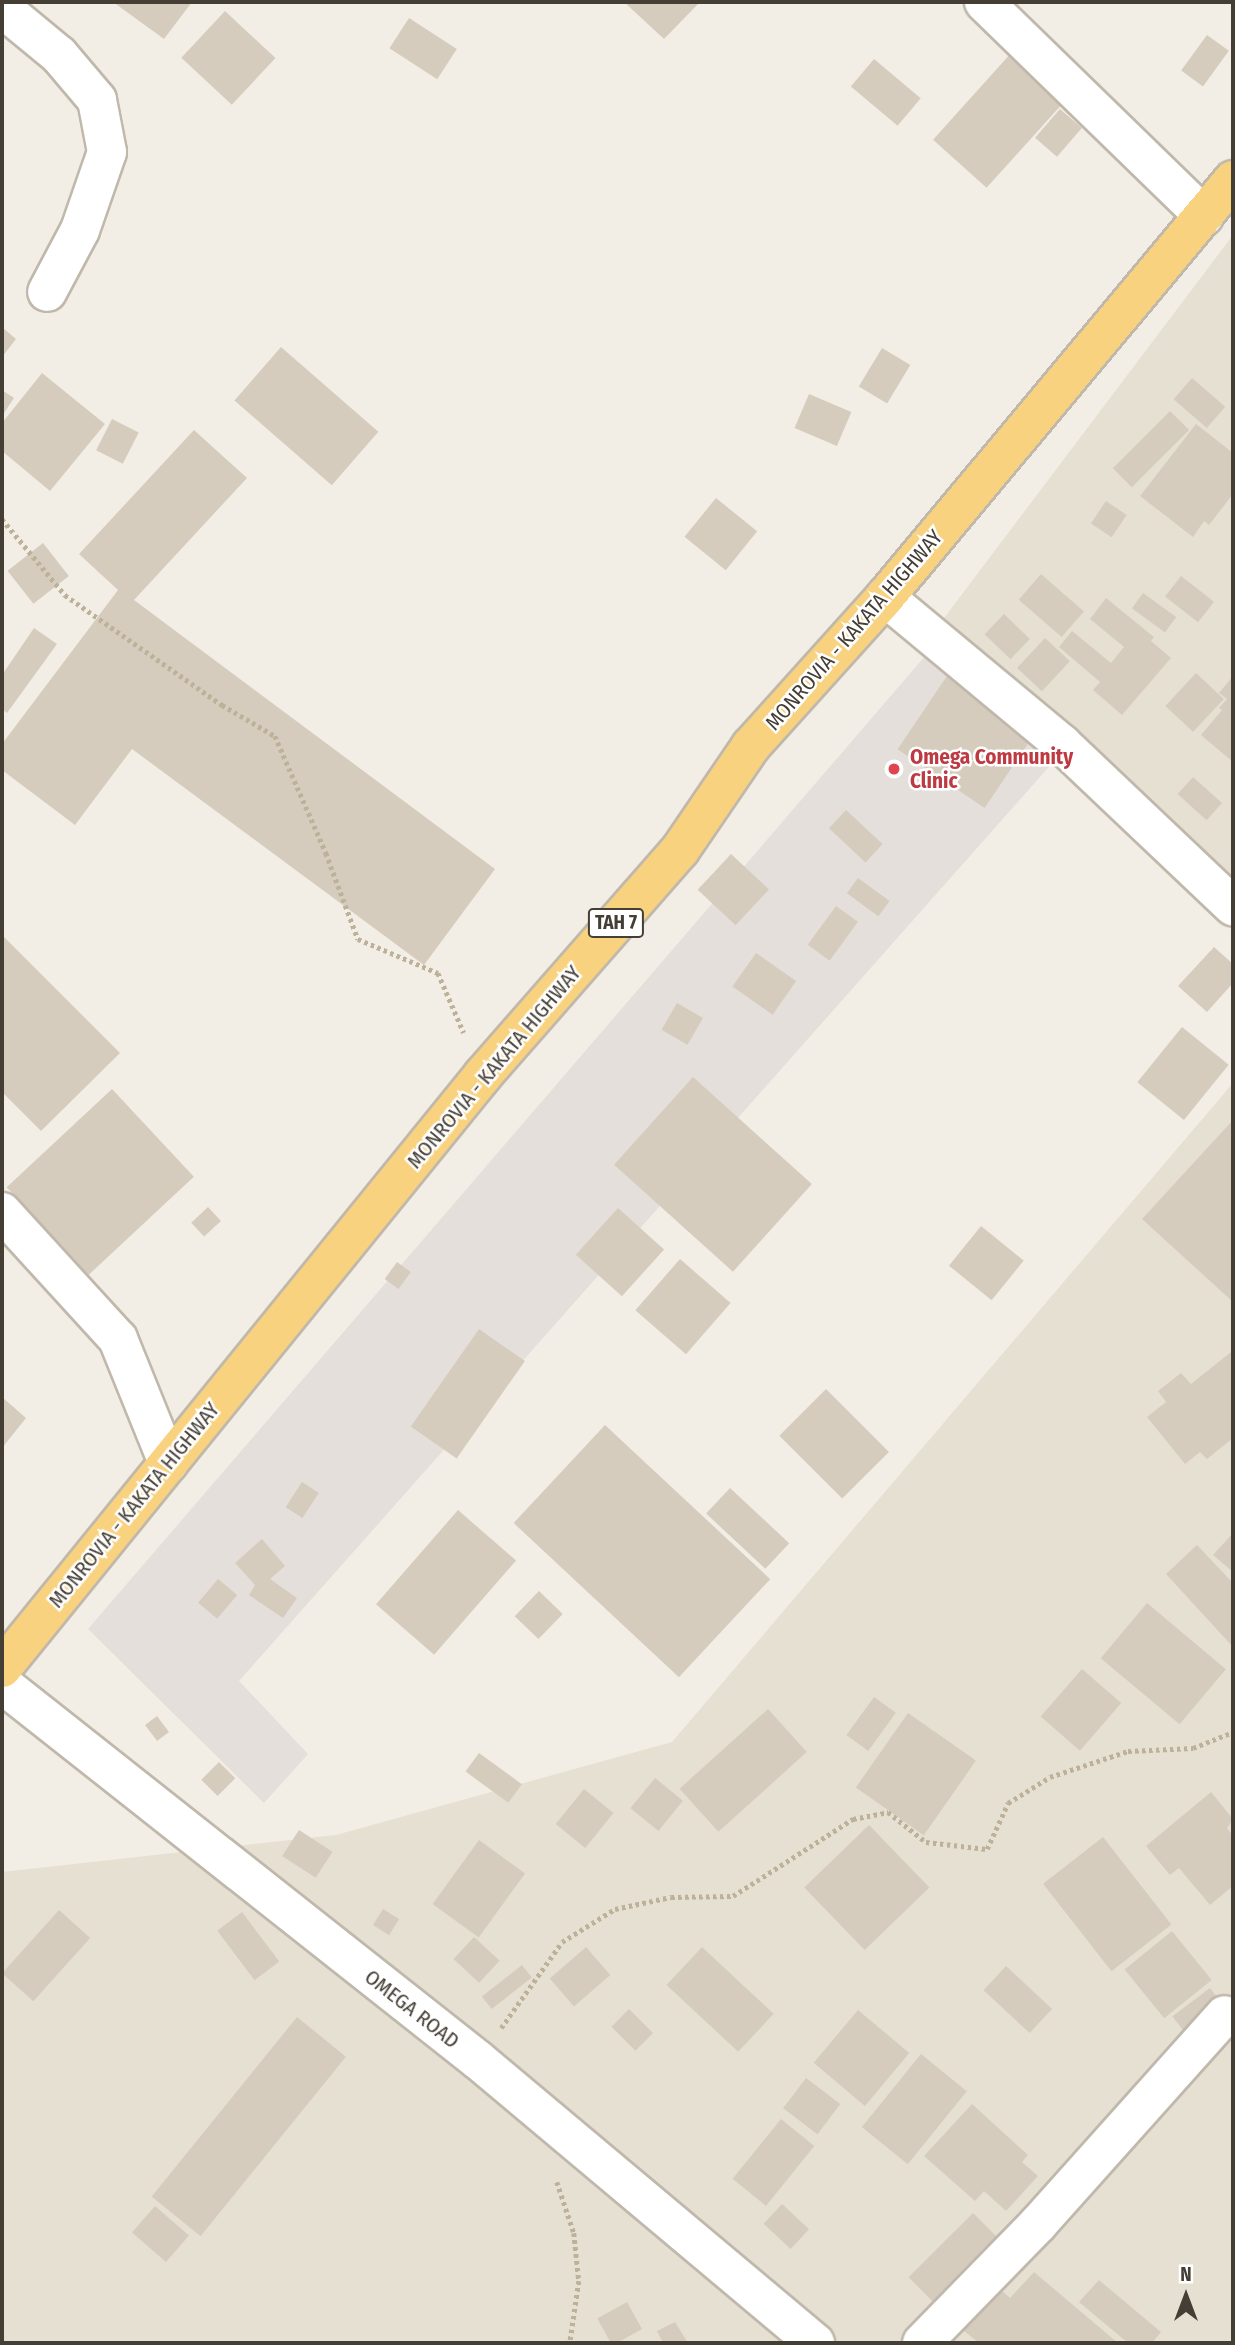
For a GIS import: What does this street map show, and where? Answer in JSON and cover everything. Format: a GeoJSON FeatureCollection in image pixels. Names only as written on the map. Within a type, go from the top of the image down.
{"type":"FeatureCollection","features":[{"type":"Feature","properties":{"kind":"highway","name":"MONROVIA - KAKATA HIGHWAY"},"geometry":{"type":"LineString","coordinates":[[2,1668],[483,1075],[680,850],[751,747],[885,597],[1233,180]]}},
{"type":"Feature","properties":{"kind":"street"},"geometry":{"type":"LineString","coordinates":[[984,2],[1205,216]]}},
{"type":"Feature","properties":{"kind":"street"},"geometry":{"type":"LineString","coordinates":[[2,8],[60,55],[97,100],[107,152],[80,230],[47,292]]}},
{"type":"Feature","properties":{"kind":"street"},"geometry":{"type":"LineString","coordinates":[[885,597],[1062,744],[1233,906]]}},
{"type":"Feature","properties":{"kind":"street"},"geometry":{"type":"LineString","coordinates":[[2,1212],[118,1339],[168,1463]]}},
{"type":"Feature","properties":{"kind":"street","name":"OMEGA ROAD"},"geometry":{"type":"LineString","coordinates":[[2,1684],[478,2060],[799,2339]]}},
{"type":"Feature","properties":{"kind":"street"},"geometry":{"type":"LineString","coordinates":[[922,2343],[1038,2224],[1225,2015]]}},
{"type":"Feature","properties":{"kind":"path"},"geometry":{"type":"LineString","coordinates":[[2,519],[65,595],[275,736],[326,853],[358,939],[438,973],[483,1075]]}},
{"type":"Feature","properties":{"kind":"path"},"geometry":{"type":"LineString","coordinates":[[478,2060],[562,1942],[615,1909],[671,1897],[733,1896],[853,1819],[888,1812],[926,1842],[987,1849],[1008,1803],[1050,1777],[1128,1751],[1193,1748],[1233,1732]]}},
{"type":"Feature","properties":{"kind":"path"},"geometry":{"type":"LineString","coordinates":[[555,2174],[574,2233],[579,2281],[570,2343]]}},
{"type":"Feature","properties":{"kind":"shaded area"},"geometry":{"type":"Polygon","coordinates":[[[1233,235],[1233,879],[938,626],[1233,235]]]}},
{"type":"Feature","properties":{"kind":"shaded area"},"geometry":{"type":"Polygon","coordinates":[[[932,648],[1063,751],[239,1681],[308,1754],[264,1803],[88,1629],[932,648]]]}},
{"type":"Feature","properties":{"kind":"shaded area"},"geometry":{"type":"Polygon","coordinates":[[[1233,1083],[1233,2343],[2,2343],[2,1872],[336,1835],[672,1742],[1233,1083]]]}},
{"type":"Feature","properties":{"kind":"building"},"geometry":{"type":"Polygon","coordinates":[[[113,2],[192,2],[164,39],[113,2]]]}},
{"type":"Feature","properties":{"kind":"building"},"geometry":{"type":"Polygon","coordinates":[[[624,2],[700,2],[664,39],[624,2]]]}},
{"type":"Feature","properties":{"kind":"building"},"geometry":{"type":"Polygon","coordinates":[[[225,11],[275,58],[232,105],[181,58],[225,11]]]}},
{"type":"Feature","properties":{"kind":"building"},"geometry":{"type":"Polygon","coordinates":[[[409,18],[457,49],[437,79],[389,48],[409,18]]]}},
{"type":"Feature","properties":{"kind":"building"},"geometry":{"type":"Polygon","coordinates":[[[1207,35],[1229,51],[1203,86],[1181,71],[1207,35]]]}},
{"type":"Feature","properties":{"kind":"building"},"geometry":{"type":"Polygon","coordinates":[[[1012,52],[1066,100],[987,188],[933,140],[1012,52]]]}},
{"type":"Feature","properties":{"kind":"building"},"geometry":{"type":"Polygon","coordinates":[[[874,59],[921,98],[898,126],[851,87],[874,59]]]}},
{"type":"Feature","properties":{"kind":"building"},"geometry":{"type":"Polygon","coordinates":[[[1060,109],[1082,128],[1057,157],[1035,138],[1060,109]]]}},
{"type":"Feature","properties":{"kind":"building"},"geometry":{"type":"Polygon","coordinates":[[[2,327],[16,339],[2,357],[2,327]]]}},
{"type":"Feature","properties":{"kind":"building"},"geometry":{"type":"Polygon","coordinates":[[[281,347],[378,432],[332,485],[234,401],[281,347]]]}},
{"type":"Feature","properties":{"kind":"building"},"geometry":{"type":"Polygon","coordinates":[[[882,348],[910,365],[887,404],[859,387],[882,348]]]}},
{"type":"Feature","properties":{"kind":"building"},"geometry":{"type":"Polygon","coordinates":[[[42,373],[105,424],[50,491],[2,451],[2,423],[42,373]]]}},
{"type":"Feature","properties":{"kind":"building"},"geometry":{"type":"Polygon","coordinates":[[[1192,378],[1225,407],[1207,428],[1174,399],[1192,378]]]}},
{"type":"Feature","properties":{"kind":"building"},"geometry":{"type":"Polygon","coordinates":[[[2,390],[14,398],[2,416],[2,390]]]}},
{"type":"Feature","properties":{"kind":"building"},"geometry":{"type":"Polygon","coordinates":[[[809,394],[851,412],[837,446],[795,428],[809,394]]]}},
{"type":"Feature","properties":{"kind":"building"},"geometry":{"type":"Polygon","coordinates":[[[1170,411],[1189,430],[1132,487],[1113,468],[1170,411]]]}},
{"type":"Feature","properties":{"kind":"building"},"geometry":{"type":"Polygon","coordinates":[[[112,419],[139,433],[123,464],[96,450],[112,419]]]}},
{"type":"Feature","properties":{"kind":"building"},"geometry":{"type":"Polygon","coordinates":[[[1196,424],[1233,453],[1233,494],[1209,525],[1204,521],[1193,537],[1140,496],[1196,424]]]}},
{"type":"Feature","properties":{"kind":"building"},"geometry":{"type":"Polygon","coordinates":[[[194,430],[247,478],[134,600],[495,869],[424,965],[132,749],[75,825],[2,770],[2,744],[118,590],[79,554],[194,430]]]}},
{"type":"Feature","properties":{"kind":"building"},"geometry":{"type":"Polygon","coordinates":[[[716,498],[757,531],[726,570],[685,537],[716,498]]]}},
{"type":"Feature","properties":{"kind":"building"},"geometry":{"type":"Polygon","coordinates":[[[1106,501],[1127,515],[1112,537],[1091,523],[1106,501]]]}},
{"type":"Feature","properties":{"kind":"building"},"geometry":{"type":"Polygon","coordinates":[[[43,543],[69,576],[33,604],[8,571],[43,543]]]}},
{"type":"Feature","properties":{"kind":"building"},"geometry":{"type":"Polygon","coordinates":[[[1041,574],[1084,611],[1062,637],[1019,600],[1041,574]]]}},
{"type":"Feature","properties":{"kind":"building"},"geometry":{"type":"Polygon","coordinates":[[[1181,576],[1214,602],[1198,622],[1165,596],[1181,576]]]}},
{"type":"Feature","properties":{"kind":"building"},"geometry":{"type":"Polygon","coordinates":[[[1143,593],[1176,617],[1165,632],[1132,608],[1143,593]]]}},
{"type":"Feature","properties":{"kind":"building"},"geometry":{"type":"Polygon","coordinates":[[[1106,598],[1154,637],[1151,641],[1171,658],[1122,715],[1093,690],[1100,682],[1059,647],[1072,631],[1111,663],[1124,647],[1090,619],[1106,598]]]}},
{"type":"Feature","properties":{"kind":"building"},"geometry":{"type":"Polygon","coordinates":[[[1004,614],[1030,639],[1010,659],[985,634],[1004,614]]]}},
{"type":"Feature","properties":{"kind":"building"},"geometry":{"type":"Polygon","coordinates":[[[34,628],[57,644],[7,713],[2,709],[2,675],[34,628]]]}},
{"type":"Feature","properties":{"kind":"building"},"geometry":{"type":"Polygon","coordinates":[[[1045,638],[1070,661],[1042,691],[1017,668],[1045,638]]]}},
{"type":"Feature","properties":{"kind":"building"},"geometry":{"type":"Polygon","coordinates":[[[949,673],[1036,732],[985,808],[898,749],[949,673]]]}},
{"type":"Feature","properties":{"kind":"building"},"geometry":{"type":"Polygon","coordinates":[[[1196,673],[1224,699],[1193,732],[1165,706],[1196,673]]]}},
{"type":"Feature","properties":{"kind":"building"},"geometry":{"type":"Polygon","coordinates":[[[1233,676],[1233,762],[1201,735],[1222,710],[1219,708],[1227,699],[1219,693],[1233,676]]]}},
{"type":"Feature","properties":{"kind":"building"},"geometry":{"type":"Polygon","coordinates":[[[1193,777],[1222,803],[1207,820],[1178,794],[1193,777]]]}},
{"type":"Feature","properties":{"kind":"building"},"geometry":{"type":"Polygon","coordinates":[[[846,810],[883,844],[866,862],[829,828],[846,810]]]}},
{"type":"Feature","properties":{"kind":"building"},"geometry":{"type":"Polygon","coordinates":[[[731,854],[769,889],[736,925],[698,890],[731,854]]]}},
{"type":"Feature","properties":{"kind":"building"},"geometry":{"type":"Polygon","coordinates":[[[858,878],[890,901],[878,916],[847,893],[858,878]]]}},
{"type":"Feature","properties":{"kind":"building"},"geometry":{"type":"Polygon","coordinates":[[[836,906],[858,922],[830,961],[808,945],[836,906]]]}},
{"type":"Feature","properties":{"kind":"building"},"geometry":{"type":"Polygon","coordinates":[[[2,935],[120,1053],[41,1131],[2,1092],[2,935]]]}},
{"type":"Feature","properties":{"kind":"building"},"geometry":{"type":"Polygon","coordinates":[[[1214,947],[1233,964],[1233,983],[1207,1012],[1178,986],[1214,947]]]}},
{"type":"Feature","properties":{"kind":"building"},"geometry":{"type":"Polygon","coordinates":[[[756,953],[796,981],[773,1015],[732,987],[756,953]]]}},
{"type":"Feature","properties":{"kind":"building"},"geometry":{"type":"Polygon","coordinates":[[[677,1003],[703,1018],[687,1045],[662,1030],[677,1003]]]}},
{"type":"Feature","properties":{"kind":"building"},"geometry":{"type":"Polygon","coordinates":[[[1182,1027],[1229,1065],[1184,1120],[1137,1082],[1182,1027]]]}},
{"type":"Feature","properties":{"kind":"building"},"geometry":{"type":"Polygon","coordinates":[[[693,1077],[812,1184],[733,1272],[614,1165],[693,1077]]]}},
{"type":"Feature","properties":{"kind":"building"},"geometry":{"type":"Polygon","coordinates":[[[112,1089],[194,1177],[89,1275],[7,1187],[112,1089]]]}},
{"type":"Feature","properties":{"kind":"building"},"geometry":{"type":"Polygon","coordinates":[[[1233,1120],[1233,1302],[1142,1219],[1233,1120]]]}},
{"type":"Feature","properties":{"kind":"building"},"geometry":{"type":"Polygon","coordinates":[[[208,1207],[221,1221],[204,1237],[191,1223],[208,1207]]]}},
{"type":"Feature","properties":{"kind":"building"},"geometry":{"type":"Polygon","coordinates":[[[618,1208],[664,1249],[622,1296],[576,1255],[618,1208]]]}},
{"type":"Feature","properties":{"kind":"building"},"geometry":{"type":"Polygon","coordinates":[[[981,1226],[1024,1261],[992,1300],[949,1266],[981,1226]]]}},
{"type":"Feature","properties":{"kind":"building"},"geometry":{"type":"Polygon","coordinates":[[[680,1259],[731,1303],[686,1354],[635,1310],[680,1259]]]}},
{"type":"Feature","properties":{"kind":"building"},"geometry":{"type":"Polygon","coordinates":[[[397,1262],[411,1272],[398,1289],[385,1279],[397,1262]]]}},
{"type":"Feature","properties":{"kind":"building"},"geometry":{"type":"Polygon","coordinates":[[[479,1329],[525,1361],[457,1459],[411,1426],[479,1329]]]}},
{"type":"Feature","properties":{"kind":"building"},"geometry":{"type":"Polygon","coordinates":[[[1231,1352],[1233,1438],[1207,1459],[1200,1452],[1185,1464],[1147,1417],[1166,1402],[1158,1391],[1181,1373],[1191,1384],[1231,1352]]]}},
{"type":"Feature","properties":{"kind":"building"},"geometry":{"type":"Polygon","coordinates":[[[826,1389],[889,1452],[842,1499],[779,1436],[826,1389]]]}},
{"type":"Feature","properties":{"kind":"building"},"geometry":{"type":"Polygon","coordinates":[[[2,1397],[26,1418],[2,1448],[2,1397]]]}},
{"type":"Feature","properties":{"kind":"building"},"geometry":{"type":"Polygon","coordinates":[[[605,1425],[770,1579],[679,1677],[514,1523],[605,1425]]]}},
{"type":"Feature","properties":{"kind":"building"},"geometry":{"type":"Polygon","coordinates":[[[302,1482],[319,1493],[302,1518],[286,1507],[302,1482]]]}},
{"type":"Feature","properties":{"kind":"building"},"geometry":{"type":"Polygon","coordinates":[[[730,1488],[789,1543],[765,1569],[706,1514],[730,1488]]]}},
{"type":"Feature","properties":{"kind":"building"},"geometry":{"type":"Polygon","coordinates":[[[458,1510],[516,1561],[434,1655],[376,1604],[458,1510]]]}},
{"type":"Feature","properties":{"kind":"building"},"geometry":{"type":"Polygon","coordinates":[[[1233,1533],[1233,1572],[1213,1555],[1233,1533]]]}},
{"type":"Feature","properties":{"kind":"building"},"geometry":{"type":"Polygon","coordinates":[[[262,1539],[285,1566],[270,1579],[297,1598],[283,1618],[249,1595],[255,1585],[235,1563],[262,1539]]]}},
{"type":"Feature","properties":{"kind":"building"},"geometry":{"type":"Polygon","coordinates":[[[1197,1545],[1233,1583],[1233,1647],[1166,1574],[1197,1545]]]}},
{"type":"Feature","properties":{"kind":"building"},"geometry":{"type":"Polygon","coordinates":[[[218,1579],[237,1595],[217,1619],[198,1603],[218,1579]]]}},
{"type":"Feature","properties":{"kind":"building"},"geometry":{"type":"Polygon","coordinates":[[[539,1591],[563,1614],[538,1639],[515,1616],[539,1591]]]}},
{"type":"Feature","properties":{"kind":"building"},"geometry":{"type":"Polygon","coordinates":[[[1147,1603],[1226,1669],[1180,1724],[1101,1658],[1147,1603]]]}},
{"type":"Feature","properties":{"kind":"building"},"geometry":{"type":"Polygon","coordinates":[[[1082,1669],[1121,1703],[1080,1751],[1041,1717],[1082,1669]]]}},
{"type":"Feature","properties":{"kind":"building"},"geometry":{"type":"Polygon","coordinates":[[[874,1697],[896,1713],[868,1751],[846,1735],[874,1697]]]}},
{"type":"Feature","properties":{"kind":"building"},"geometry":{"type":"Polygon","coordinates":[[[768,1709],[807,1752],[718,1832],[680,1789],[768,1709]]]}},
{"type":"Feature","properties":{"kind":"building"},"geometry":{"type":"Polygon","coordinates":[[[908,1713],[976,1761],[924,1835],[856,1788],[908,1713]]]}},
{"type":"Feature","properties":{"kind":"building"},"geometry":{"type":"Polygon","coordinates":[[[157,1716],[169,1732],[157,1741],[145,1725],[157,1716]]]}},
{"type":"Feature","properties":{"kind":"building"},"geometry":{"type":"Polygon","coordinates":[[[479,1753],[522,1784],[508,1803],[465,1772],[479,1753]]]}},
{"type":"Feature","properties":{"kind":"building"},"geometry":{"type":"Polygon","coordinates":[[[219,1762],[235,1778],[218,1796],[201,1780],[219,1762]]]}},
{"type":"Feature","properties":{"kind":"building"},"geometry":{"type":"Polygon","coordinates":[[[655,1778],[683,1801],[658,1831],[630,1808],[655,1778]]]}},
{"type":"Feature","properties":{"kind":"building"},"geometry":{"type":"Polygon","coordinates":[[[584,1789],[614,1813],[585,1848],[556,1824],[584,1789]]]}},
{"type":"Feature","properties":{"kind":"building"},"geometry":{"type":"Polygon","coordinates":[[[1211,1792],[1233,1819],[1227,1828],[1233,1836],[1233,1886],[1210,1905],[1179,1868],[1170,1875],[1146,1846],[1211,1792]]]}},
{"type":"Feature","properties":{"kind":"building"},"geometry":{"type":"Polygon","coordinates":[[[869,1825],[929,1888],[865,1950],[804,1888],[869,1825]]]}},
{"type":"Feature","properties":{"kind":"building"},"geometry":{"type":"Polygon","coordinates":[[[299,1830],[333,1852],[316,1878],[282,1856],[299,1830]]]}},
{"type":"Feature","properties":{"kind":"building"},"geometry":{"type":"Polygon","coordinates":[[[1103,1837],[1171,1924],[1111,1971],[1043,1884],[1103,1837]]]}},
{"type":"Feature","properties":{"kind":"building"},"geometry":{"type":"Polygon","coordinates":[[[479,1840],[525,1874],[479,1937],[433,1904],[479,1840]]]}},
{"type":"Feature","properties":{"kind":"building"},"geometry":{"type":"Polygon","coordinates":[[[383,1909],[399,1919],[389,1935],[373,1925],[383,1909]]]}},
{"type":"Feature","properties":{"kind":"building"},"geometry":{"type":"Polygon","coordinates":[[[59,1910],[90,1938],[33,2001],[2,1973],[59,1910]]]}},
{"type":"Feature","properties":{"kind":"building"},"geometry":{"type":"Polygon","coordinates":[[[242,1912],[279,1962],[255,1980],[217,1931],[242,1912]]]}},
{"type":"Feature","properties":{"kind":"building"},"geometry":{"type":"Polygon","coordinates":[[[1172,1931],[1212,1980],[1164,2018],[1125,1969],[1172,1931]]]}},
{"type":"Feature","properties":{"kind":"building"},"geometry":{"type":"Polygon","coordinates":[[[474,1937],[500,1961],[479,1983],[454,1959],[474,1937]]]}},
{"type":"Feature","properties":{"kind":"building"},"geometry":{"type":"Polygon","coordinates":[[[586,1947],[610,1975],[574,2006],[550,1978],[586,1947]]]}},
{"type":"Feature","properties":{"kind":"building"},"geometry":{"type":"Polygon","coordinates":[[[702,1947],[774,2014],[738,2052],[667,1985],[702,1947]]]}},
{"type":"Feature","properties":{"kind":"building"},"geometry":{"type":"Polygon","coordinates":[[[522,1965],[532,1978],[492,2009],[482,1996],[522,1965]]]}},
{"type":"Feature","properties":{"kind":"building"},"geometry":{"type":"Polygon","coordinates":[[[1006,1966],[1052,2009],[1030,2033],[983,1990],[1006,1966]]]}},
{"type":"Feature","properties":{"kind":"building"},"geometry":{"type":"Polygon","coordinates":[[[1210,1988],[1222,2004],[1185,2032],[1172,2016],[1210,1988]]]}},
{"type":"Feature","properties":{"kind":"building"},"geometry":{"type":"Polygon","coordinates":[[[629,2009],[653,2033],[635,2051],[611,2027],[629,2009]]]}},
{"type":"Feature","properties":{"kind":"building"},"geometry":{"type":"Polygon","coordinates":[[[858,2010],[909,2053],[865,2106],[814,2063],[858,2010]]]}},
{"type":"Feature","properties":{"kind":"building"},"geometry":{"type":"Polygon","coordinates":[[[297,2017],[346,2057],[201,2236],[152,2197],[297,2017]]]}},
{"type":"Feature","properties":{"kind":"building"},"geometry":{"type":"Polygon","coordinates":[[[921,2054],[967,2091],[908,2164],[862,2127],[921,2054]]]}},
{"type":"Feature","properties":{"kind":"building"},"geometry":{"type":"Polygon","coordinates":[[[806,2078],[840,2104],[817,2134],[783,2108],[806,2078]]]}},
{"type":"Feature","properties":{"kind":"building"},"geometry":{"type":"Polygon","coordinates":[[[972,2104],[1028,2155],[1022,2162],[1038,2176],[1006,2211],[984,2191],[975,2201],[924,2156],[972,2104]]]}},
{"type":"Feature","properties":{"kind":"building"},"geometry":{"type":"Polygon","coordinates":[[[781,2119],[814,2146],[766,2206],[733,2179],[781,2119]]]}},
{"type":"Feature","properties":{"kind":"building"},"geometry":{"type":"Polygon","coordinates":[[[782,2204],[809,2229],[791,2249],[764,2224],[782,2204]]]}},
{"type":"Feature","properties":{"kind":"building"},"geometry":{"type":"Polygon","coordinates":[[[155,2206],[189,2236],[166,2262],[132,2232],[155,2206]]]}},
{"type":"Feature","properties":{"kind":"building"},"geometry":{"type":"Polygon","coordinates":[[[973,2213],[997,2237],[933,2301],[909,2277],[973,2213]]]}},
{"type":"Feature","properties":{"kind":"building"},"geometry":{"type":"Polygon","coordinates":[[[1034,2272],[1118,2343],[979,2343],[963,2330],[999,2288],[1010,2298],[1034,2272]]]}},
{"type":"Feature","properties":{"kind":"building"},"geometry":{"type":"Polygon","coordinates":[[[1099,2280],[1161,2332],[1152,2343],[1128,2343],[1079,2302],[1099,2280]]]}},
{"type":"Feature","properties":{"kind":"building"},"geometry":{"type":"Polygon","coordinates":[[[627,2302],[642,2329],[617,2343],[611,2343],[597,2318],[627,2302]]]}},
{"type":"Feature","properties":{"kind":"building"},"geometry":{"type":"Polygon","coordinates":[[[675,2322],[688,2343],[663,2343],[657,2331],[675,2322]]]}},
{"type":"Feature","properties":{"kind":"place","name":"Omega Community Clinic"},"geometry":{"type":"Point","coordinates":[894,769]}}]}
